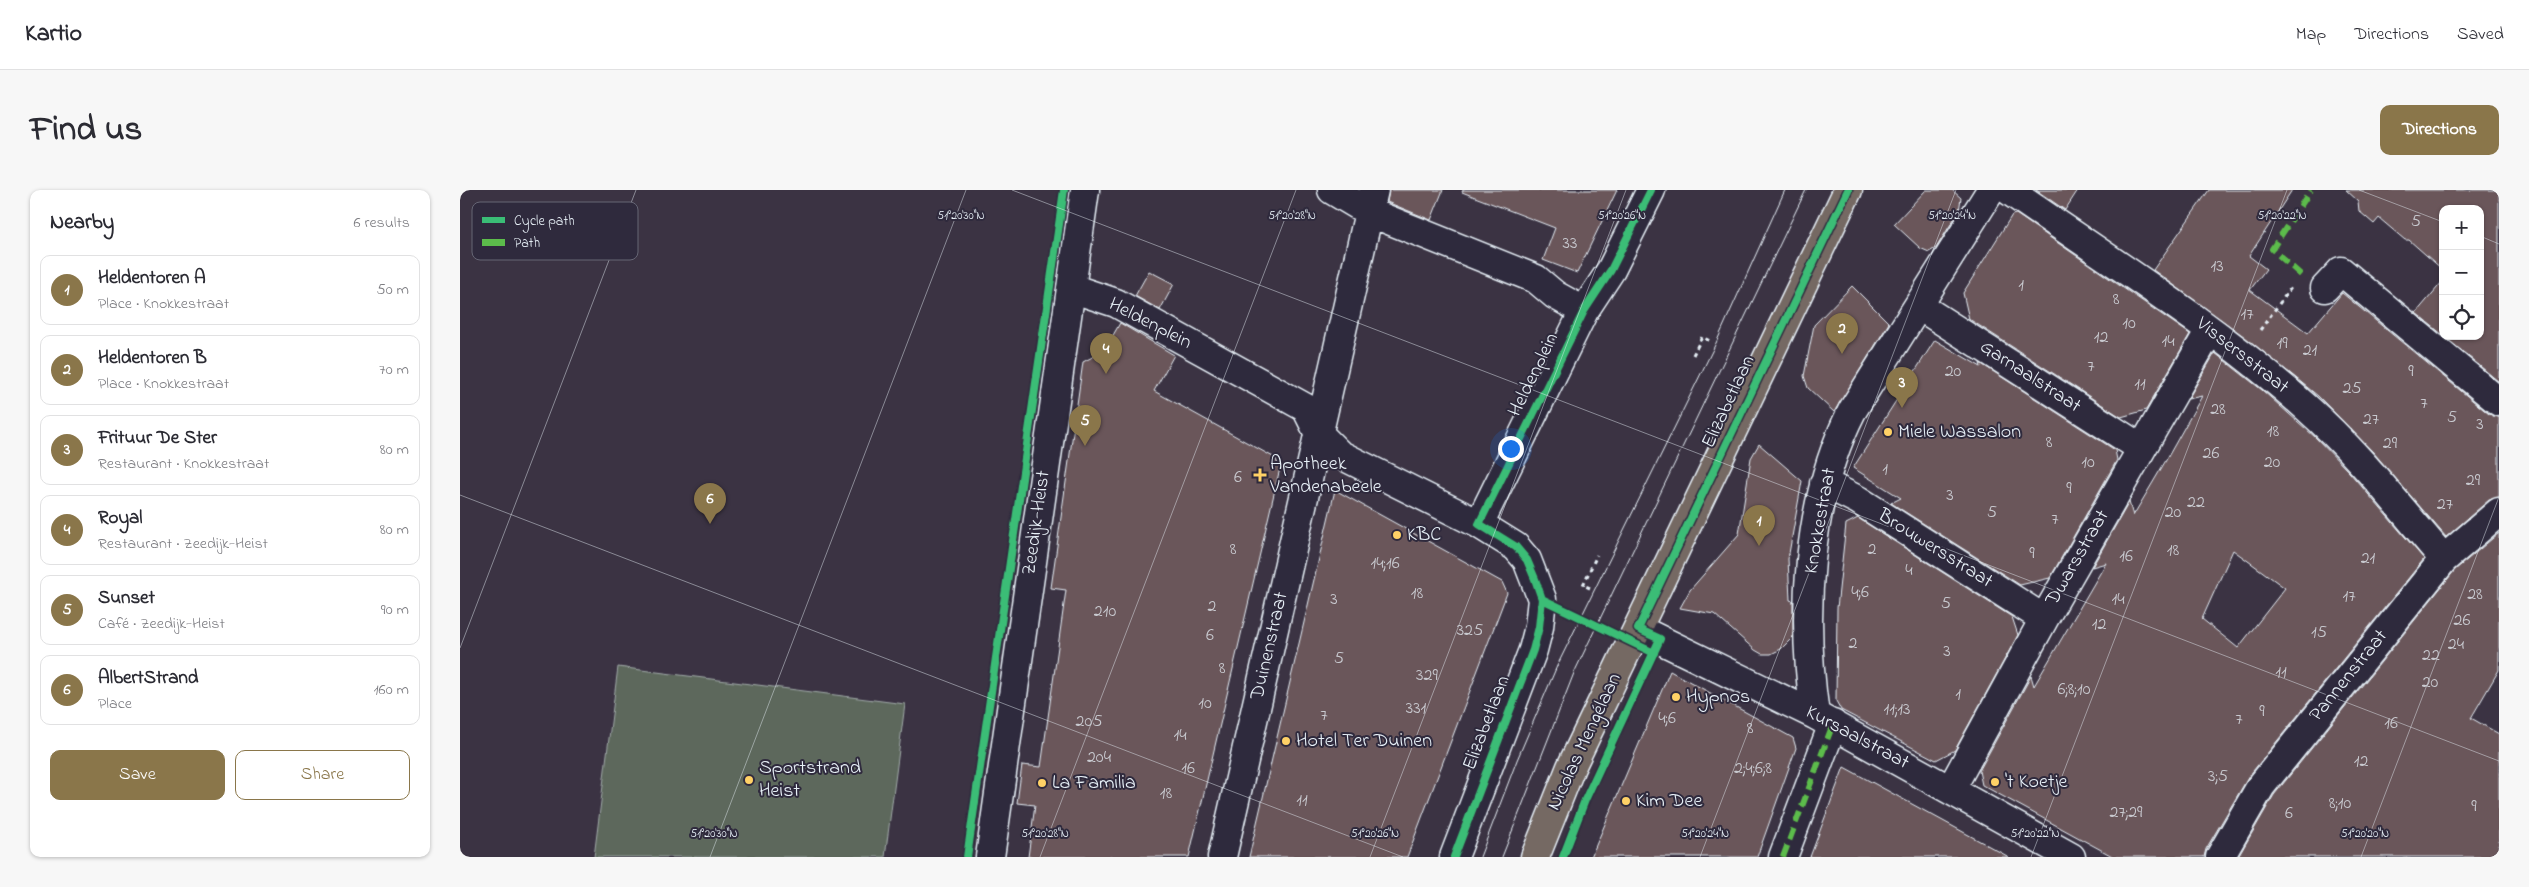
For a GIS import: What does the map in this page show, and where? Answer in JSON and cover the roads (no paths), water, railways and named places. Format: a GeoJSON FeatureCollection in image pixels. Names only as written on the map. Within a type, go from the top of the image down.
{"type":"FeatureCollection","features":[{"type":"Feature","properties":{"kind":"main road","name":"Elizabetlaan"},"geometry":{"type":"LineString","coordinates":[[1638,629],[1848,190]]}},
{"type":"Feature","properties":{"kind":"main road","name":"Nicolas Mengélaan"},"geometry":{"type":"LineString","coordinates":[[1536,857],[1572,767],[1638,629]]}},
{"type":"Feature","properties":{"kind":"street","name":"Zeedijk-Heist"},"geometry":{"type":"LineString","coordinates":[[990,857],[1085,190]]}},
{"type":"Feature","properties":{"kind":"street"},"geometry":{"type":"LineString","coordinates":[[1332,190],[1371,201],[1536,279],[1555,295],[1584,311]]}},
{"type":"Feature","properties":{"kind":"street","name":"Heldenplein"},"geometry":{"type":"LineString","coordinates":[[1480,524],[1584,311],[1611,270],[1651,190]]}},
{"type":"Feature","properties":{"kind":"street","name":"Knokkestraat"},"geometry":{"type":"LineString","coordinates":[[1824,720],[1809,666],[1809,590],[1824,483],[1840,435],[1852,411],[1991,190]]}},
{"type":"Feature","properties":{"kind":"street","name":"Vissersstraat"},"geometry":{"type":"LineString","coordinates":[[2008,190],[2210,330],[2307,408],[2353,453],[2444,559]]}},
{"type":"Feature","properties":{"kind":"street"},"geometry":{"type":"LineString","coordinates":[[1319,434],[1371,201]]}},
{"type":"Feature","properties":{"kind":"street"},"geometry":{"type":"LineString","coordinates":[[2325,288],[2341,271],[2499,402]]}},
{"type":"Feature","properties":{"kind":"street","name":"Heldenplein"},"geometry":{"type":"LineString","coordinates":[[1071,288],[1116,303],[1306,408],[1319,434],[1339,454],[1480,524],[1516,547],[1527,560],[1542,599]]}},
{"type":"Feature","properties":{"kind":"street","name":"Garnaalstraat"},"geometry":{"type":"LineString","coordinates":[[1919,306],[2142,448]]}},
{"type":"Feature","properties":{"kind":"street","name":"Dwarsstraat"},"geometry":{"type":"LineString","coordinates":[[1951,789],[2044,619],[2210,330]]}},
{"type":"Feature","properties":{"kind":"street","name":"Duinenstraat"},"geometry":{"type":"LineString","coordinates":[[1222,857],[1319,434]]}},
{"type":"Feature","properties":{"kind":"street","name":"Brouwersstraat"},"geometry":{"type":"LineString","coordinates":[[1824,483],[1858,500],[2044,619]]}},
{"type":"Feature","properties":{"kind":"street","name":"Pannenstraat"},"geometry":{"type":"LineString","coordinates":[[2220,857],[2261,786],[2444,559],[2499,512]]}},
{"type":"Feature","properties":{"kind":"street","name":"Elizabetlaan"},"geometry":{"type":"LineString","coordinates":[[1454,857],[1532,650],[1539,627],[1542,599]]}},
{"type":"Feature","properties":{"kind":"street","name":"Kursaalstraat"},"geometry":{"type":"LineString","coordinates":[[1638,629],[1824,720],[2071,857]]}},
{"type":"Feature","properties":{"kind":"street"},"geometry":{"type":"LineString","coordinates":[[1783,857],[1824,720]]}},
{"type":"Feature","properties":{"kind":"tram line"},"geometry":{"type":"LineString","coordinates":[[1480,857],[1517,760],[1557,666],[1716,343],[1785,190]]}},
{"type":"Feature","properties":{"kind":"tram line"},"geometry":{"type":"LineString","coordinates":[[1502,857],[1574,673],[1806,190]]}},
{"type":"Feature","properties":{"kind":"place","name":"Heldentoren B"},"geometry":{"type":"Point","coordinates":[1842,354]}},
{"type":"Feature","properties":{"kind":"place","name":"Royal"},"geometry":{"type":"Point","coordinates":[1106,374]}},
{"type":"Feature","properties":{"kind":"place","name":"Frituur De Ster"},"geometry":{"type":"Point","coordinates":[1902,408]}},
{"type":"Feature","properties":{"kind":"place","name":"Miele Wassalon"},"geometry":{"type":"Point","coordinates":[1888,432]}},
{"type":"Feature","properties":{"kind":"place","name":"Sunset"},"geometry":{"type":"Point","coordinates":[1085,446]}},
{"type":"Feature","properties":{"kind":"place","name":"Apotheek Vandenabeele"},"geometry":{"type":"Point","coordinates":[1260,475]}},
{"type":"Feature","properties":{"kind":"place","name":"AlbertStrand"},"geometry":{"type":"Point","coordinates":[710,524]}},
{"type":"Feature","properties":{"kind":"place","name":"KBC"},"geometry":{"type":"Point","coordinates":[1397,535]}},
{"type":"Feature","properties":{"kind":"place","name":"Heldentoren A"},"geometry":{"type":"Point","coordinates":[1759,546]}},
{"type":"Feature","properties":{"kind":"place","name":"Hypnos"},"geometry":{"type":"Point","coordinates":[1676,697]}},
{"type":"Feature","properties":{"kind":"place","name":"Hotel Ter Duinen"},"geometry":{"type":"Point","coordinates":[1286,741]}},
{"type":"Feature","properties":{"kind":"place","name":"Sportstrand Heist"},"geometry":{"type":"Point","coordinates":[749,780]}},
{"type":"Feature","properties":{"kind":"place","name":"'t Koetje"},"geometry":{"type":"Point","coordinates":[1995,782]}},
{"type":"Feature","properties":{"kind":"place","name":"La Familia"},"geometry":{"type":"Point","coordinates":[1042,783]}},
{"type":"Feature","properties":{"kind":"place","name":"Kim Dee"},"geometry":{"type":"Point","coordinates":[1626,801]}}]}
